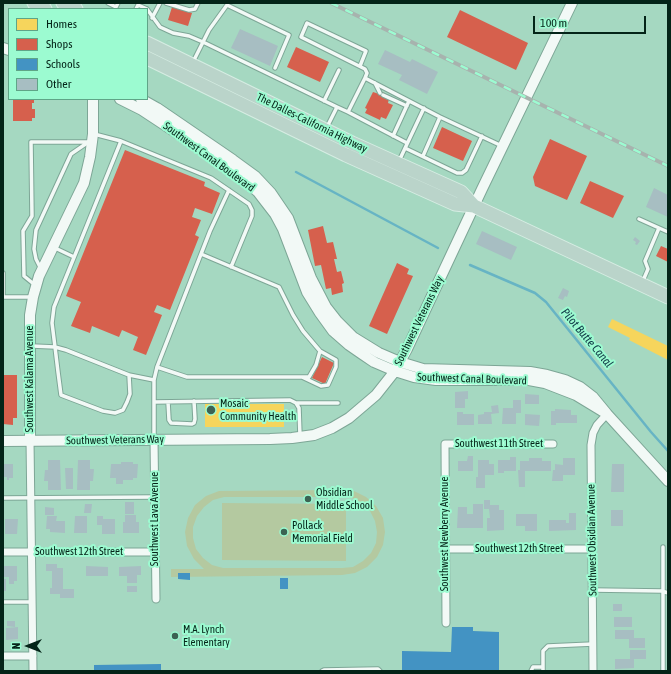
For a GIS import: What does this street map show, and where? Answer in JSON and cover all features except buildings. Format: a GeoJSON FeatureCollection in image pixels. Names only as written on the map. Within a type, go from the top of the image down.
{"type":"FeatureCollection","features":[{"type":"Feature","properties":{"kind":"highway"},"geometry":{"type":"LineString","coordinates":[[34,3],[43,8]]}},
{"type":"Feature","properties":{"kind":"highway"},"geometry":{"type":"LineString","coordinates":[[63,3],[74,8]]}},
{"type":"Feature","properties":{"kind":"highway","name":"The Dalles-California Highway"},"geometry":{"type":"LineString","coordinates":[[148,43],[326,130],[461,192],[474,206]]}},
{"type":"Feature","properties":{"kind":"highway","name":"The Dalles-California Highway"},"geometry":{"type":"LineString","coordinates":[[148,58],[346,155],[447,201],[455,204],[474,206],[668,297]]}},
{"type":"Feature","properties":{"kind":"highway"},"geometry":{"type":"LineString","coordinates":[[171,70],[187,70],[190,69],[192,64]]}},
{"type":"Feature","properties":{"kind":"main road","name":"Southwest Veterans Way"},"geometry":{"type":"LineString","coordinates":[[3,440],[270,440],[314,435],[332,428],[349,418],[376,395],[408,348],[474,206],[572,3]]}},
{"type":"Feature","properties":{"kind":"main road","name":"Southwest Kalama Avenue"},"geometry":{"type":"LineString","coordinates":[[30,440],[30,315],[33,297],[36,285],[52,247],[84,182],[90,158],[93,100]]}},
{"type":"Feature","properties":{"kind":"main road","name":"Southwest Canal Boulevard"},"geometry":{"type":"LineString","coordinates":[[122,100],[142,110],[183,137],[240,177],[258,192],[275,214],[283,229],[307,292],[333,330],[349,345],[374,362],[397,366],[423,370],[530,372],[565,380],[593,396],[606,414],[668,482]]}},
{"type":"Feature","properties":{"kind":"main road","name":"Southwest Canal Boulevard"},"geometry":{"type":"LineString","coordinates":[[143,100],[255,176],[271,193],[288,218],[311,278],[326,307],[353,337],[397,366]]}},
{"type":"Feature","properties":{"kind":"street","name":"Southwest Obsidian Avenue"},"geometry":{"type":"LineString","coordinates":[[593,671],[591,444],[597,425],[606,414]]}},
{"type":"Feature","properties":{"kind":"street","name":"Southwest Lava Avenue"},"geometry":{"type":"LineString","coordinates":[[154,439],[154,552],[156,599]]}},
{"type":"Feature","properties":{"kind":"street","name":"Southwest Kalama Avenue"},"geometry":{"type":"LineString","coordinates":[[30,440],[33,671]]}},
{"type":"Feature","properties":{"kind":"street","name":"Southwest 11th Street"},"geometry":{"type":"LineString","coordinates":[[445,444],[553,444]]}},
{"type":"Feature","properties":{"kind":"street","name":"Southwest Newberry Avenue"},"geometry":{"type":"LineString","coordinates":[[445,444],[446,623]]}},
{"type":"Feature","properties":{"kind":"street","name":"Southwest 12th Street"},"geometry":{"type":"LineString","coordinates":[[445,549],[593,549]]}},
{"type":"Feature","properties":{"kind":"street","name":"Southwest 12th Street"},"geometry":{"type":"LineString","coordinates":[[3,552],[154,552]]}},
{"type":"Feature","properties":{"kind":"street"},"geometry":{"type":"LineString","coordinates":[[3,656],[33,656]]}},
{"type":"Feature","properties":{"kind":"lane"},"geometry":{"type":"LineString","coordinates":[[108,3],[116,7],[118,3]]}},
{"type":"Feature","properties":{"kind":"lane"},"geometry":{"type":"LineString","coordinates":[[152,18],[160,3]]}},
{"type":"Feature","properties":{"kind":"lane"},"geometry":{"type":"LineString","coordinates":[[166,3],[189,10],[195,10],[198,3]]}},
{"type":"Feature","properties":{"kind":"lane"},"geometry":{"type":"LineString","coordinates":[[192,64],[209,30],[227,5],[289,34],[275,68]]}},
{"type":"Feature","properties":{"kind":"lane"},"geometry":{"type":"LineString","coordinates":[[148,11],[152,18],[160,26],[173,33],[189,36],[203,42],[348,112],[407,143]]}},
{"type":"Feature","properties":{"kind":"lane"},"geometry":{"type":"LineString","coordinates":[[348,112],[365,78],[367,73],[366,69],[301,37],[307,23],[366,51],[360,66]]}},
{"type":"Feature","properties":{"kind":"lane"},"geometry":{"type":"LineString","coordinates":[[324,101],[339,70]]}},
{"type":"Feature","properties":{"kind":"lane"},"geometry":{"type":"LineString","coordinates":[[365,78],[440,117],[503,146]]}},
{"type":"Feature","properties":{"kind":"lane"},"geometry":{"type":"LineString","coordinates":[[375,82],[382,94],[407,106]]}},
{"type":"Feature","properties":{"kind":"lane"},"geometry":{"type":"LineString","coordinates":[[393,136],[409,101]]}},
{"type":"Feature","properties":{"kind":"lane"},"geometry":{"type":"LineString","coordinates":[[326,130],[337,107]]}},
{"type":"Feature","properties":{"kind":"lane"},"geometry":{"type":"LineString","coordinates":[[398,163],[424,108]]}},
{"type":"Feature","properties":{"kind":"lane"},"geometry":{"type":"LineString","coordinates":[[423,156],[440,117]]}},
{"type":"Feature","properties":{"kind":"lane"},"geometry":{"type":"LineString","coordinates":[[405,148],[457,173],[462,173],[466,170],[482,136]]}},
{"type":"Feature","properties":{"kind":"lane"},"geometry":{"type":"LineString","coordinates":[[42,271],[34,249],[38,226],[71,154],[91,139]]}},
{"type":"Feature","properties":{"kind":"lane"},"geometry":{"type":"LineString","coordinates":[[36,285],[24,276],[24,231],[32,216],[31,142],[91,139],[121,141],[212,178],[249,204],[252,210],[252,216],[231,267]]}},
{"type":"Feature","properties":{"kind":"lane"},"geometry":{"type":"LineString","coordinates":[[121,141],[54,307],[52,323],[61,395],[103,411],[115,413],[123,410],[130,394],[129,375]]}},
{"type":"Feature","properties":{"kind":"lane"},"geometry":{"type":"LineString","coordinates":[[154,439],[154,380],[157,367],[201,254],[229,190]]}},
{"type":"Feature","properties":{"kind":"lane"},"geometry":{"type":"LineString","coordinates":[[639,219],[668,232]]}},
{"type":"Feature","properties":{"kind":"lane"},"geometry":{"type":"LineString","coordinates":[[641,285],[648,269],[644,261],[659,228]]}},
{"type":"Feature","properties":{"kind":"lane"},"geometry":{"type":"LineString","coordinates":[[52,247],[74,257]]}},
{"type":"Feature","properties":{"kind":"lane"},"geometry":{"type":"LineString","coordinates":[[201,254],[278,287],[302,331],[320,351],[336,360],[336,367],[328,385],[321,386],[301,377]]}},
{"type":"Feature","properties":{"kind":"lane"},"geometry":{"type":"LineString","coordinates":[[3,273],[3,297],[33,297]]}},
{"type":"Feature","properties":{"kind":"lane"},"geometry":{"type":"LineString","coordinates":[[30,346],[55,347],[66,350],[129,375],[154,380]]}},
{"type":"Feature","properties":{"kind":"lane"},"geometry":{"type":"LineString","coordinates":[[157,367],[187,377],[310,377],[316,365],[320,351]]}},
{"type":"Feature","properties":{"kind":"lane"},"geometry":{"type":"LineString","coordinates":[[154,402],[290,400],[296,403],[338,403]]}},
{"type":"Feature","properties":{"kind":"lane"},"geometry":{"type":"LineString","coordinates":[[168,402],[169,420],[171,423],[192,424],[194,423],[195,419],[194,401]]}},
{"type":"Feature","properties":{"kind":"lane"},"geometry":{"type":"LineString","coordinates":[[296,403],[299,408],[300,437]]}},
{"type":"Feature","properties":{"kind":"lane"},"geometry":{"type":"LineString","coordinates":[[3,498],[154,497]]}},
{"type":"Feature","properties":{"kind":"lane"},"geometry":{"type":"LineString","coordinates":[[663,547],[663,671]]}},
{"type":"Feature","properties":{"kind":"lane"},"geometry":{"type":"LineString","coordinates":[[593,590],[662,591],[668,593]]}},
{"type":"Feature","properties":{"kind":"lane"},"geometry":{"type":"LineString","coordinates":[[3,602],[32,602]]}},
{"type":"Feature","properties":{"kind":"lane"},"geometry":{"type":"LineString","coordinates":[[531,671],[533,667],[543,669],[543,651],[548,646],[593,644]]}},
{"type":"Feature","properties":{"kind":"lane"},"geometry":{"type":"LineString","coordinates":[[322,671],[380,671]]}},
{"type":"Feature","properties":{"kind":"green space"},"geometry":{"type":"Polygon","coordinates":[[[219,491],[354,491],[366,497],[376,506],[383,518],[385,532],[383,545],[377,557],[367,567],[355,573],[342,575],[171,577],[171,569],[204,569],[194,559],[187,546],[185,532],[188,518],[195,505],[206,496],[219,491]],[[224,497],[213,500],[204,507],[197,516],[193,527],[193,538],[196,549],[203,558],[212,565],[223,568],[353,567],[363,561],[371,553],[376,543],[377,532],[375,521],[370,511],[362,503],[352,498],[224,497]]]}},
{"type":"Feature","properties":{"kind":"green space","name":"Pollack Memorial Field"},"geometry":{"type":"Polygon","coordinates":[[[222,503],[346,504],[346,561],[222,560],[222,503]]]}},
{"type":"Feature","properties":{"kind":"waterway","name":"Pilot Butte Canal"},"geometry":{"type":"LineString","coordinates":[[296,172],[438,248]]}},
{"type":"Feature","properties":{"kind":"waterway","name":"Pilot Butte Canal"},"geometry":{"type":"LineString","coordinates":[[470,265],[535,293],[546,302],[668,451]]}},
{"type":"Feature","properties":{"kind":"railway"},"geometry":{"type":"LineString","coordinates":[[331,3],[668,166]]}},
{"type":"Feature","properties":{"kind":"place","name":"Mosaic Community Health"},"geometry":{"type":"Point","coordinates":[211,410]}},
{"type":"Feature","properties":{"kind":"place","name":"Obsidian Middle School"},"geometry":{"type":"Point","coordinates":[308,499]}},
{"type":"Feature","properties":{"kind":"place","name":"Pollack Memorial Field"},"geometry":{"type":"Point","coordinates":[284,532]}},
{"type":"Feature","properties":{"kind":"place","name":"M.A. Lynch Elementary"},"geometry":{"type":"Point","coordinates":[175,636]}}]}
